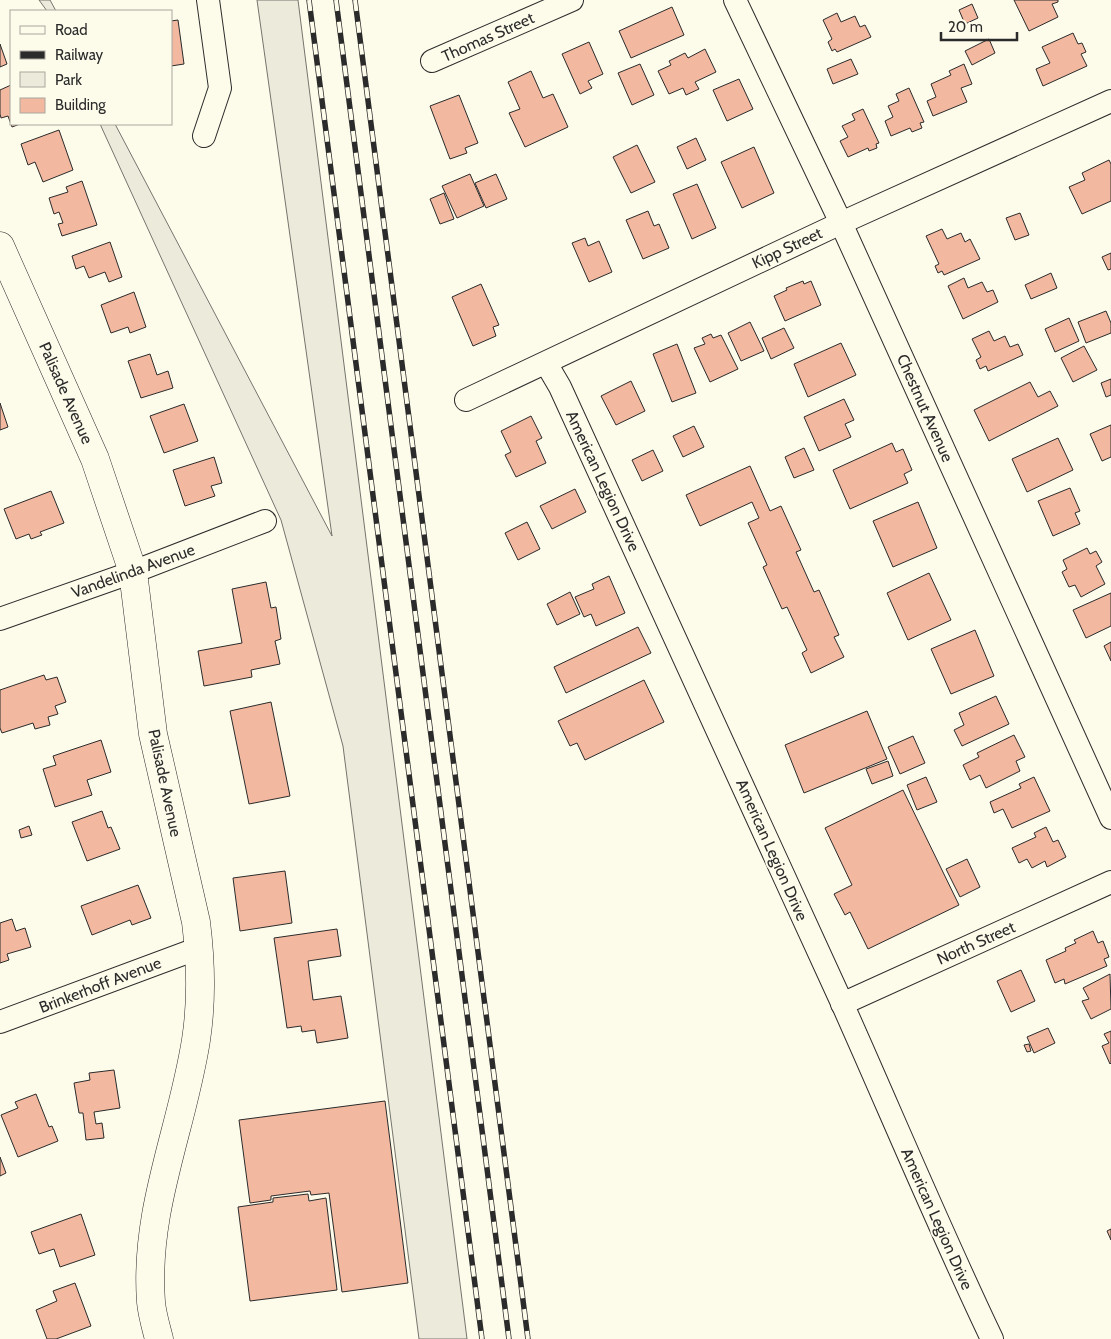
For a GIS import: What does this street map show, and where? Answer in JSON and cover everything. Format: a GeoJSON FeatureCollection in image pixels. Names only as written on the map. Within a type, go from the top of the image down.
{"type":"FeatureCollection","features":[{"type":"Feature","properties":{"kind":"street"},"geometry":{"type":"LineString","coordinates":[[204,136],[220,88],[208,0]]}},
{"type":"Feature","properties":{"kind":"street","name":"Thomas Street"},"geometry":{"type":"LineString","coordinates":[[432,61],[572,0]]}},
{"type":"Feature","properties":{"kind":"street","name":"Chestnut Avenue"},"geometry":{"type":"LineString","coordinates":[[735,0],[841,223],[1111,818]]}},
{"type":"Feature","properties":{"kind":"street","name":"Kipp Street"},"geometry":{"type":"LineString","coordinates":[[466,400],[841,223],[1111,101]]}},
{"type":"Feature","properties":{"kind":"street","name":"Palisade Avenue"},"geometry":{"type":"LineString","coordinates":[[0,246],[95,459],[133,572],[153,734],[196,922],[201,994],[196,1040],[156,1209],[150,1256],[151,1304],[159,1339]]}},
{"type":"Feature","properties":{"kind":"street","name":"American Legion Drive"},"geometry":{"type":"LineString","coordinates":[[546,363],[560,387],[842,1004],[959,1270],[992,1339]]}},
{"type":"Feature","properties":{"kind":"street","name":"Vandelinda Avenue"},"geometry":{"type":"LineString","coordinates":[[0,619],[133,572],[265,521]]}},
{"type":"Feature","properties":{"kind":"street","name":"North Street"},"geometry":{"type":"LineString","coordinates":[[842,1004],[1111,882]]}},
{"type":"Feature","properties":{"kind":"street","name":"Brinkerhoff Avenue"},"geometry":{"type":"LineString","coordinates":[[0,1022],[199,948]]}},
{"type":"Feature","properties":{"kind":"green space"},"geometry":{"type":"Polygon","coordinates":[[[39,0],[50,0],[55,10],[46,10],[39,0]]]}},
{"type":"Feature","properties":{"kind":"green space"},"geometry":{"type":"Polygon","coordinates":[[[257,0],[298,0],[467,1339],[419,1339],[343,746],[281,520],[100,125],[116,125],[332,536],[257,0]]]}},
{"type":"Feature","properties":{"kind":"building"},"geometry":{"type":"Polygon","coordinates":[[[1014,0],[1058,0],[1058,2],[1052,4],[1058,17],[1029,31],[1014,0]]]}},
{"type":"Feature","properties":{"kind":"building"},"geometry":{"type":"Polygon","coordinates":[[[972,4],[978,18],[965,24],[959,10],[972,4]]]}},
{"type":"Feature","properties":{"kind":"building"},"geometry":{"type":"Polygon","coordinates":[[[672,7],[684,35],[631,58],[619,31],[672,7]]]}},
{"type":"Feature","properties":{"kind":"building"},"geometry":{"type":"Polygon","coordinates":[[[837,13],[841,22],[855,16],[860,27],[865,25],[871,37],[837,52],[835,49],[832,51],[828,42],[832,39],[823,20],[837,13]]]}},
{"type":"Feature","properties":{"kind":"building"},"geometry":{"type":"Polygon","coordinates":[[[178,20],[184,64],[172,66],[172,21],[178,20]]]}},
{"type":"Feature","properties":{"kind":"building"},"geometry":{"type":"Polygon","coordinates":[[[1073,33],[1078,44],[1082,43],[1086,52],[1081,54],[1087,66],[1043,86],[1036,69],[1050,63],[1042,47],[1073,33]]]}},
{"type":"Feature","properties":{"kind":"building"},"geometry":{"type":"Polygon","coordinates":[[[989,39],[995,53],[972,65],[965,51],[989,39]]]}},
{"type":"Feature","properties":{"kind":"building"},"geometry":{"type":"Polygon","coordinates":[[[589,42],[603,74],[588,81],[592,88],[580,94],[562,54],[589,42]]]}},
{"type":"Feature","properties":{"kind":"building"},"geometry":{"type":"Polygon","coordinates":[[[0,44],[7,64],[0,67],[0,44]]]}},
{"type":"Feature","properties":{"kind":"building"},"geometry":{"type":"Polygon","coordinates":[[[705,49],[716,72],[695,82],[699,89],[686,95],[683,88],[669,94],[658,71],[671,65],[669,61],[685,53],[688,58],[705,49]]]}},
{"type":"Feature","properties":{"kind":"building"},"geometry":{"type":"Polygon","coordinates":[[[851,59],[858,74],[833,84],[827,69],[851,59]]]}},
{"type":"Feature","properties":{"kind":"building"},"geometry":{"type":"Polygon","coordinates":[[[640,64],[654,95],[632,105],[618,73],[640,64]]]}},
{"type":"Feature","properties":{"kind":"building"},"geometry":{"type":"Polygon","coordinates":[[[964,64],[972,84],[961,88],[967,102],[933,116],[927,101],[936,97],[931,84],[951,75],[949,71],[964,64]]]}},
{"type":"Feature","properties":{"kind":"building"},"geometry":{"type":"Polygon","coordinates":[[[531,71],[543,98],[553,94],[568,127],[525,147],[509,113],[520,109],[508,82],[531,71]]]}},
{"type":"Feature","properties":{"kind":"building"},"geometry":{"type":"Polygon","coordinates":[[[739,79],[753,109],[727,121],[713,90],[739,79]]]}},
{"type":"Feature","properties":{"kind":"building"},"geometry":{"type":"Polygon","coordinates":[[[10,85],[10,122],[8,116],[1,118],[0,90],[10,85]]]}},
{"type":"Feature","properties":{"kind":"building"},"geometry":{"type":"Polygon","coordinates":[[[909,88],[924,122],[920,123],[922,128],[912,132],[910,128],[891,136],[885,121],[893,117],[888,106],[899,101],[896,94],[909,88]]]}},
{"type":"Feature","properties":{"kind":"building"},"geometry":{"type":"Polygon","coordinates":[[[459,95],[478,143],[465,148],[467,153],[450,159],[430,106],[459,95]]]}},
{"type":"Feature","properties":{"kind":"building"},"geometry":{"type":"Polygon","coordinates":[[[863,109],[879,143],[876,144],[877,148],[869,151],[868,148],[848,157],[840,141],[848,137],[842,126],[855,120],[852,114],[863,109]]]}},
{"type":"Feature","properties":{"kind":"building"},"geometry":{"type":"Polygon","coordinates":[[[59,130],[73,170],[43,182],[35,162],[28,165],[21,144],[59,130]]]}},
{"type":"Feature","properties":{"kind":"building"},"geometry":{"type":"Polygon","coordinates":[[[696,138],[706,160],[687,169],[677,147],[696,138]]]}},
{"type":"Feature","properties":{"kind":"building"},"geometry":{"type":"Polygon","coordinates":[[[637,145],[655,182],[631,193],[613,157],[637,145]]]}},
{"type":"Feature","properties":{"kind":"building"},"geometry":{"type":"Polygon","coordinates":[[[754,147],[774,193],[742,208],[721,162],[754,147]]]}},
{"type":"Feature","properties":{"kind":"building"},"geometry":{"type":"Polygon","coordinates":[[[1109,160],[1111,164],[1111,201],[1082,214],[1069,187],[1085,180],[1082,173],[1109,160]]]}},
{"type":"Feature","properties":{"kind":"building"},"geometry":{"type":"Polygon","coordinates":[[[470,174],[484,206],[457,218],[442,186],[470,174]]]}},
{"type":"Feature","properties":{"kind":"building"},"geometry":{"type":"Polygon","coordinates":[[[496,174],[507,199],[486,208],[475,183],[496,174]]]}},
{"type":"Feature","properties":{"kind":"building"},"geometry":{"type":"Polygon","coordinates":[[[82,181],[97,225],[62,236],[58,224],[63,223],[59,212],[54,214],[49,198],[68,192],[66,187],[82,181]]]}},
{"type":"Feature","properties":{"kind":"building"},"geometry":{"type":"Polygon","coordinates":[[[697,184],[716,228],[692,239],[673,194],[697,184]]]}},
{"type":"Feature","properties":{"kind":"building"},"geometry":{"type":"Polygon","coordinates":[[[444,193],[454,219],[440,224],[430,199],[444,193]]]}},
{"type":"Feature","properties":{"kind":"building"},"geometry":{"type":"Polygon","coordinates":[[[648,211],[654,226],[659,224],[669,248],[643,259],[626,220],[648,211]]]}},
{"type":"Feature","properties":{"kind":"building"},"geometry":{"type":"Polygon","coordinates":[[[1020,213],[1029,235],[1015,240],[1006,218],[1020,213]]]}},
{"type":"Feature","properties":{"kind":"building"},"geometry":{"type":"Polygon","coordinates":[[[942,229],[947,239],[961,233],[965,242],[970,239],[980,259],[944,275],[942,271],[938,273],[935,266],[939,264],[926,236],[942,229]]]}},
{"type":"Feature","properties":{"kind":"building"},"geometry":{"type":"Polygon","coordinates":[[[585,238],[588,246],[599,241],[612,272],[589,282],[572,243],[585,238]]]}},
{"type":"Feature","properties":{"kind":"building"},"geometry":{"type":"Polygon","coordinates":[[[110,242],[122,277],[109,282],[105,272],[89,278],[84,266],[76,269],[72,256],[110,242]]]}},
{"type":"Feature","properties":{"kind":"building"},"geometry":{"type":"Polygon","coordinates":[[[1111,253],[1111,269],[1108,270],[1102,257],[1111,253]]]}},
{"type":"Feature","properties":{"kind":"building"},"geometry":{"type":"Polygon","coordinates":[[[1051,273],[1057,288],[1031,299],[1025,285],[1051,273]]]}},
{"type":"Feature","properties":{"kind":"building"},"geometry":{"type":"Polygon","coordinates":[[[964,278],[968,288],[982,282],[987,292],[993,290],[998,302],[963,319],[948,286],[964,278]]]}},
{"type":"Feature","properties":{"kind":"building"},"geometry":{"type":"Polygon","coordinates":[[[803,281],[804,284],[811,281],[821,305],[785,321],[774,296],[787,290],[786,288],[803,281]]]}},
{"type":"Feature","properties":{"kind":"building"},"geometry":{"type":"Polygon","coordinates":[[[481,284],[499,325],[493,327],[496,336],[473,346],[452,297],[481,284]]]}},
{"type":"Feature","properties":{"kind":"building"},"geometry":{"type":"Polygon","coordinates":[[[134,292],[146,327],[130,333],[128,327],[111,333],[101,305],[134,292]]]}},
{"type":"Feature","properties":{"kind":"building"},"geometry":{"type":"Polygon","coordinates":[[[1106,311],[1111,323],[1111,333],[1086,343],[1078,322],[1106,311]]]}},
{"type":"Feature","properties":{"kind":"building"},"geometry":{"type":"Polygon","coordinates":[[[1069,318],[1079,341],[1055,352],[1045,329],[1069,318]]]}},
{"type":"Feature","properties":{"kind":"building"},"geometry":{"type":"Polygon","coordinates":[[[750,322],[764,351],[741,361],[728,333],[750,322]]]}},
{"type":"Feature","properties":{"kind":"building"},"geometry":{"type":"Polygon","coordinates":[[[784,328],[794,348],[771,359],[762,338],[784,328]]]}},
{"type":"Feature","properties":{"kind":"building"},"geometry":{"type":"Polygon","coordinates":[[[989,331],[994,341],[1005,336],[1010,347],[1018,344],[1023,355],[988,371],[986,366],[980,369],[976,360],[981,357],[972,339],[989,331]]]}},
{"type":"Feature","properties":{"kind":"building"},"geometry":{"type":"Polygon","coordinates":[[[711,334],[713,338],[721,335],[738,369],[710,382],[694,348],[705,344],[702,338],[711,334]]]}},
{"type":"Feature","properties":{"kind":"building"},"geometry":{"type":"Polygon","coordinates":[[[841,343],[856,375],[808,397],[794,364],[841,343]]]}},
{"type":"Feature","properties":{"kind":"building"},"geometry":{"type":"Polygon","coordinates":[[[677,344],[696,393],[672,402],[653,354],[677,344]]]}},
{"type":"Feature","properties":{"kind":"building"},"geometry":{"type":"Polygon","coordinates":[[[1084,346],[1097,370],[1073,382],[1061,358],[1084,346]]]}},
{"type":"Feature","properties":{"kind":"building"},"geometry":{"type":"Polygon","coordinates":[[[150,354],[157,375],[168,371],[173,388],[141,398],[128,361],[150,354]]]}},
{"type":"Feature","properties":{"kind":"building"},"geometry":{"type":"Polygon","coordinates":[[[1111,379],[1111,395],[1106,397],[1101,383],[1111,379]]]}},
{"type":"Feature","properties":{"kind":"building"},"geometry":{"type":"Polygon","coordinates":[[[631,381],[645,411],[616,425],[601,396],[631,381]]]}},
{"type":"Feature","properties":{"kind":"building"},"geometry":{"type":"Polygon","coordinates":[[[1030,382],[1038,397],[1050,391],[1058,406],[989,441],[974,410],[1030,382]]]}},
{"type":"Feature","properties":{"kind":"building"},"geometry":{"type":"Polygon","coordinates":[[[844,399],[854,420],[845,424],[851,437],[819,451],[804,417],[844,399]]]}},
{"type":"Feature","properties":{"kind":"building"},"geometry":{"type":"Polygon","coordinates":[[[0,403],[8,427],[0,430],[0,403]]]}},
{"type":"Feature","properties":{"kind":"building"},"geometry":{"type":"Polygon","coordinates":[[[184,404],[198,441],[164,453],[150,416],[184,404]]]}},
{"type":"Feature","properties":{"kind":"building"},"geometry":{"type":"Polygon","coordinates":[[[531,416],[542,438],[536,441],[546,463],[516,477],[505,455],[511,452],[501,431],[531,416]]]}},
{"type":"Feature","properties":{"kind":"building"},"geometry":{"type":"Polygon","coordinates":[[[1111,425],[1111,457],[1102,461],[1090,434],[1111,425]]]}},
{"type":"Feature","properties":{"kind":"building"},"geometry":{"type":"Polygon","coordinates":[[[694,426],[704,447],[683,457],[673,436],[694,426]]]}},
{"type":"Feature","properties":{"kind":"building"},"geometry":{"type":"Polygon","coordinates":[[[1058,438],[1073,470],[1027,492],[1012,459],[1058,438]]]}},
{"type":"Feature","properties":{"kind":"building"},"geometry":{"type":"Polygon","coordinates":[[[892,443],[896,452],[903,449],[912,470],[904,474],[908,483],[850,509],[833,470],[892,443]]]}},
{"type":"Feature","properties":{"kind":"building"},"geometry":{"type":"Polygon","coordinates":[[[804,448],[814,470],[794,478],[785,457],[804,448]]]}},
{"type":"Feature","properties":{"kind":"building"},"geometry":{"type":"Polygon","coordinates":[[[653,450],[663,471],[642,481],[632,460],[653,450]]]}},
{"type":"Feature","properties":{"kind":"building"},"geometry":{"type":"Polygon","coordinates":[[[214,457],[222,483],[211,486],[215,496],[185,506],[173,470],[214,457]]]}},
{"type":"Feature","properties":{"kind":"building"},"geometry":{"type":"Polygon","coordinates":[[[750,466],[770,511],[781,506],[801,550],[796,552],[814,592],[819,590],[839,635],[834,637],[844,657],[811,673],[802,653],[807,650],[787,607],[782,609],[763,567],[767,565],[748,523],[759,518],[752,502],[700,526],[686,495],[750,466]]]}},
{"type":"Feature","properties":{"kind":"building"},"geometry":{"type":"Polygon","coordinates":[[[1070,488],[1080,511],[1075,513],[1080,524],[1053,536],[1038,501],[1070,488]]]}},
{"type":"Feature","properties":{"kind":"building"},"geometry":{"type":"Polygon","coordinates":[[[575,489],[586,512],[552,529],[540,506],[575,489]]]}},
{"type":"Feature","properties":{"kind":"building"},"geometry":{"type":"Polygon","coordinates":[[[51,491],[64,523],[40,532],[42,535],[31,539],[29,534],[16,539],[4,509],[51,491]]]}},
{"type":"Feature","properties":{"kind":"building"},"geometry":{"type":"Polygon","coordinates":[[[918,502],[937,548],[893,567],[873,521],[918,502]]]}},
{"type":"Feature","properties":{"kind":"building"},"geometry":{"type":"Polygon","coordinates":[[[527,522],[540,549],[518,560],[505,533],[527,522]]]}},
{"type":"Feature","properties":{"kind":"building"},"geometry":{"type":"Polygon","coordinates":[[[1087,548],[1090,554],[1096,551],[1102,562],[1096,566],[1105,584],[1081,597],[1075,585],[1069,587],[1062,572],[1067,569],[1063,560],[1087,548]]]}},
{"type":"Feature","properties":{"kind":"building"},"geometry":{"type":"Polygon","coordinates":[[[929,573],[951,620],[908,640],[887,593],[929,573]]]}},
{"type":"Feature","properties":{"kind":"building"},"geometry":{"type":"Polygon","coordinates":[[[609,576],[625,613],[596,626],[591,614],[584,617],[575,597],[594,589],[592,584],[609,576]]]}},
{"type":"Feature","properties":{"kind":"building"},"geometry":{"type":"Polygon","coordinates":[[[266,582],[271,608],[276,607],[281,639],[275,641],[280,664],[251,670],[252,677],[204,686],[198,651],[242,643],[232,589],[266,582]]]}},
{"type":"Feature","properties":{"kind":"building"},"geometry":{"type":"Polygon","coordinates":[[[570,592],[580,614],[557,625],[547,604],[570,592]]]}},
{"type":"Feature","properties":{"kind":"building"},"geometry":{"type":"Polygon","coordinates":[[[1111,593],[1111,626],[1086,638],[1073,610],[1111,593]]]}},
{"type":"Feature","properties":{"kind":"building"},"geometry":{"type":"Polygon","coordinates":[[[638,627],[651,653],[566,693],[554,667],[638,627]]]}},
{"type":"Feature","properties":{"kind":"building"},"geometry":{"type":"Polygon","coordinates":[[[975,630],[994,676],[951,694],[931,649],[975,630]]]}},
{"type":"Feature","properties":{"kind":"building"},"geometry":{"type":"Polygon","coordinates":[[[1111,642],[1111,661],[1104,646],[1111,642]]]}},
{"type":"Feature","properties":{"kind":"building"},"geometry":{"type":"Polygon","coordinates":[[[44,675],[46,680],[57,677],[66,702],[55,706],[58,714],[48,717],[50,725],[35,729],[33,723],[2,733],[0,728],[0,690],[44,675]]]}},
{"type":"Feature","properties":{"kind":"building"},"geometry":{"type":"Polygon","coordinates":[[[644,680],[664,722],[585,760],[577,743],[570,746],[558,721],[644,680]]]}},
{"type":"Feature","properties":{"kind":"building"},"geometry":{"type":"Polygon","coordinates":[[[996,696],[1009,724],[962,746],[954,730],[964,725],[959,713],[996,696]]]}},
{"type":"Feature","properties":{"kind":"building"},"geometry":{"type":"Polygon","coordinates":[[[271,702],[290,796],[249,804],[230,711],[271,702]]]}},
{"type":"Feature","properties":{"kind":"building"},"geometry":{"type":"Polygon","coordinates":[[[867,711],[887,759],[804,793],[785,745],[867,711]]]}},
{"type":"Feature","properties":{"kind":"building"},"geometry":{"type":"Polygon","coordinates":[[[1014,735],[1025,757],[1016,761],[1020,771],[986,788],[980,775],[970,780],[963,765],[979,757],[977,753],[1014,735]]]}},
{"type":"Feature","properties":{"kind":"building"},"geometry":{"type":"Polygon","coordinates":[[[913,736],[925,763],[900,774],[888,747],[913,736]]]}},
{"type":"Feature","properties":{"kind":"building"},"geometry":{"type":"Polygon","coordinates":[[[101,740],[111,772],[87,780],[92,795],[55,807],[43,769],[56,765],[53,756],[101,740]]]}},
{"type":"Feature","properties":{"kind":"building"},"geometry":{"type":"Polygon","coordinates":[[[888,761],[893,776],[872,784],[866,769],[888,761]]]}},
{"type":"Feature","properties":{"kind":"building"},"geometry":{"type":"Polygon","coordinates":[[[926,777],[937,802],[917,810],[907,785],[926,777]]]}},
{"type":"Feature","properties":{"kind":"building"},"geometry":{"type":"Polygon","coordinates":[[[1034,777],[1050,811],[1012,828],[1003,809],[994,813],[990,802],[1021,788],[1019,784],[1034,777]]]}},
{"type":"Feature","properties":{"kind":"building"},"geometry":{"type":"Polygon","coordinates":[[[903,790],[959,905],[868,949],[850,912],[845,915],[834,894],[852,885],[825,828],[903,790]]]}},
{"type":"Feature","properties":{"kind":"building"},"geometry":{"type":"Polygon","coordinates":[[[102,811],[108,828],[111,827],[120,849],[87,861],[72,822],[102,811]]]}},
{"type":"Feature","properties":{"kind":"building"},"geometry":{"type":"Polygon","coordinates":[[[29,826],[32,835],[21,838],[19,830],[29,826]]]}},
{"type":"Feature","properties":{"kind":"building"},"geometry":{"type":"Polygon","coordinates":[[[1046,827],[1053,842],[1058,840],[1066,857],[1047,867],[1045,861],[1032,868],[1027,859],[1019,863],[1012,848],[1036,837],[1034,833],[1046,827]]]}},
{"type":"Feature","properties":{"kind":"building"},"geometry":{"type":"Polygon","coordinates":[[[967,859],[980,887],[960,897],[946,869],[967,859]]]}},
{"type":"Feature","properties":{"kind":"building"},"geometry":{"type":"Polygon","coordinates":[[[285,871],[292,923],[240,931],[233,878],[285,871]]]}},
{"type":"Feature","properties":{"kind":"building"},"geometry":{"type":"Polygon","coordinates":[[[138,885],[151,918],[132,925],[130,920],[92,935],[81,906],[138,885]]]}},
{"type":"Feature","properties":{"kind":"building"},"geometry":{"type":"Polygon","coordinates":[[[12,919],[16,931],[25,928],[31,947],[7,954],[9,960],[0,963],[0,923],[12,919]]]}},
{"type":"Feature","properties":{"kind":"building"},"geometry":{"type":"Polygon","coordinates":[[[337,929],[341,956],[308,961],[313,1000],[341,996],[348,1038],[317,1043],[315,1030],[302,1032],[301,1026],[287,1028],[274,938],[337,929]]]}},
{"type":"Feature","properties":{"kind":"building"},"geometry":{"type":"Polygon","coordinates":[[[1093,931],[1098,943],[1103,941],[1109,957],[1104,959],[1107,966],[1065,984],[1064,979],[1055,983],[1046,960],[1066,951],[1065,948],[1076,943],[1074,940],[1093,931]]]}},
{"type":"Feature","properties":{"kind":"building"},"geometry":{"type":"Polygon","coordinates":[[[1021,970],[1035,1001],[1011,1012],[997,981],[1021,970]]]}},
{"type":"Feature","properties":{"kind":"building"},"geometry":{"type":"Polygon","coordinates":[[[1110,974],[1111,1009],[1091,1019],[1082,1001],[1089,999],[1083,988],[1110,974]]]}},
{"type":"Feature","properties":{"kind":"building"},"geometry":{"type":"Polygon","coordinates":[[[1048,1028],[1055,1043],[1034,1053],[1027,1037],[1048,1028]]]}},
{"type":"Feature","properties":{"kind":"building"},"geometry":{"type":"Polygon","coordinates":[[[1111,1031],[1110,1064],[1102,1046],[1109,1043],[1104,1034],[1111,1031]]]}},
{"type":"Feature","properties":{"kind":"building"},"geometry":{"type":"Polygon","coordinates":[[[1029,1044],[1031,1051],[1027,1052],[1024,1045],[1029,1044]]]}},
{"type":"Feature","properties":{"kind":"building"},"geometry":{"type":"Polygon","coordinates":[[[114,1070],[120,1108],[94,1112],[96,1124],[102,1123],[104,1138],[86,1140],[83,1113],[79,1113],[74,1083],[90,1080],[89,1073],[114,1070]]]}},
{"type":"Feature","properties":{"kind":"building"},"geometry":{"type":"Polygon","coordinates":[[[36,1094],[49,1127],[52,1126],[58,1141],[18,1157],[1,1115],[18,1108],[15,1102],[36,1094]]]}},
{"type":"Feature","properties":{"kind":"building"},"geometry":{"type":"Polygon","coordinates":[[[385,1101],[408,1283],[342,1292],[329,1193],[311,1195],[310,1191],[271,1196],[271,1200],[250,1203],[239,1120],[385,1101]]]}},
{"type":"Feature","properties":{"kind":"building"},"geometry":{"type":"Polygon","coordinates":[[[0,1157],[6,1173],[0,1176],[0,1157]]]}},
{"type":"Feature","properties":{"kind":"building"},"geometry":{"type":"Polygon","coordinates":[[[308,1194],[309,1201],[326,1198],[337,1290],[250,1301],[238,1207],[273,1202],[273,1198],[308,1194]]]}},
{"type":"Feature","properties":{"kind":"building"},"geometry":{"type":"Polygon","coordinates":[[[81,1214],[95,1255],[60,1267],[54,1249],[39,1254],[31,1232],[81,1214]]]}},
{"type":"Feature","properties":{"kind":"building"},"geometry":{"type":"Polygon","coordinates":[[[1111,1229],[1111,1240],[1107,1231],[1111,1229]]]}},
{"type":"Feature","properties":{"kind":"building"},"geometry":{"type":"Polygon","coordinates":[[[75,1283],[91,1326],[56,1339],[47,1339],[36,1310],[57,1301],[53,1291],[75,1283]]]}},
{"type":"Feature","properties":{"kind":"railway"},"geometry":{"type":"LineString","coordinates":[[309,0],[482,1339]]}},
{"type":"Feature","properties":{"kind":"railway"},"geometry":{"type":"LineString","coordinates":[[336,0],[509,1339]]}},
{"type":"Feature","properties":{"kind":"railway"},"geometry":{"type":"LineString","coordinates":[[355,0],[528,1339]]}}]}
